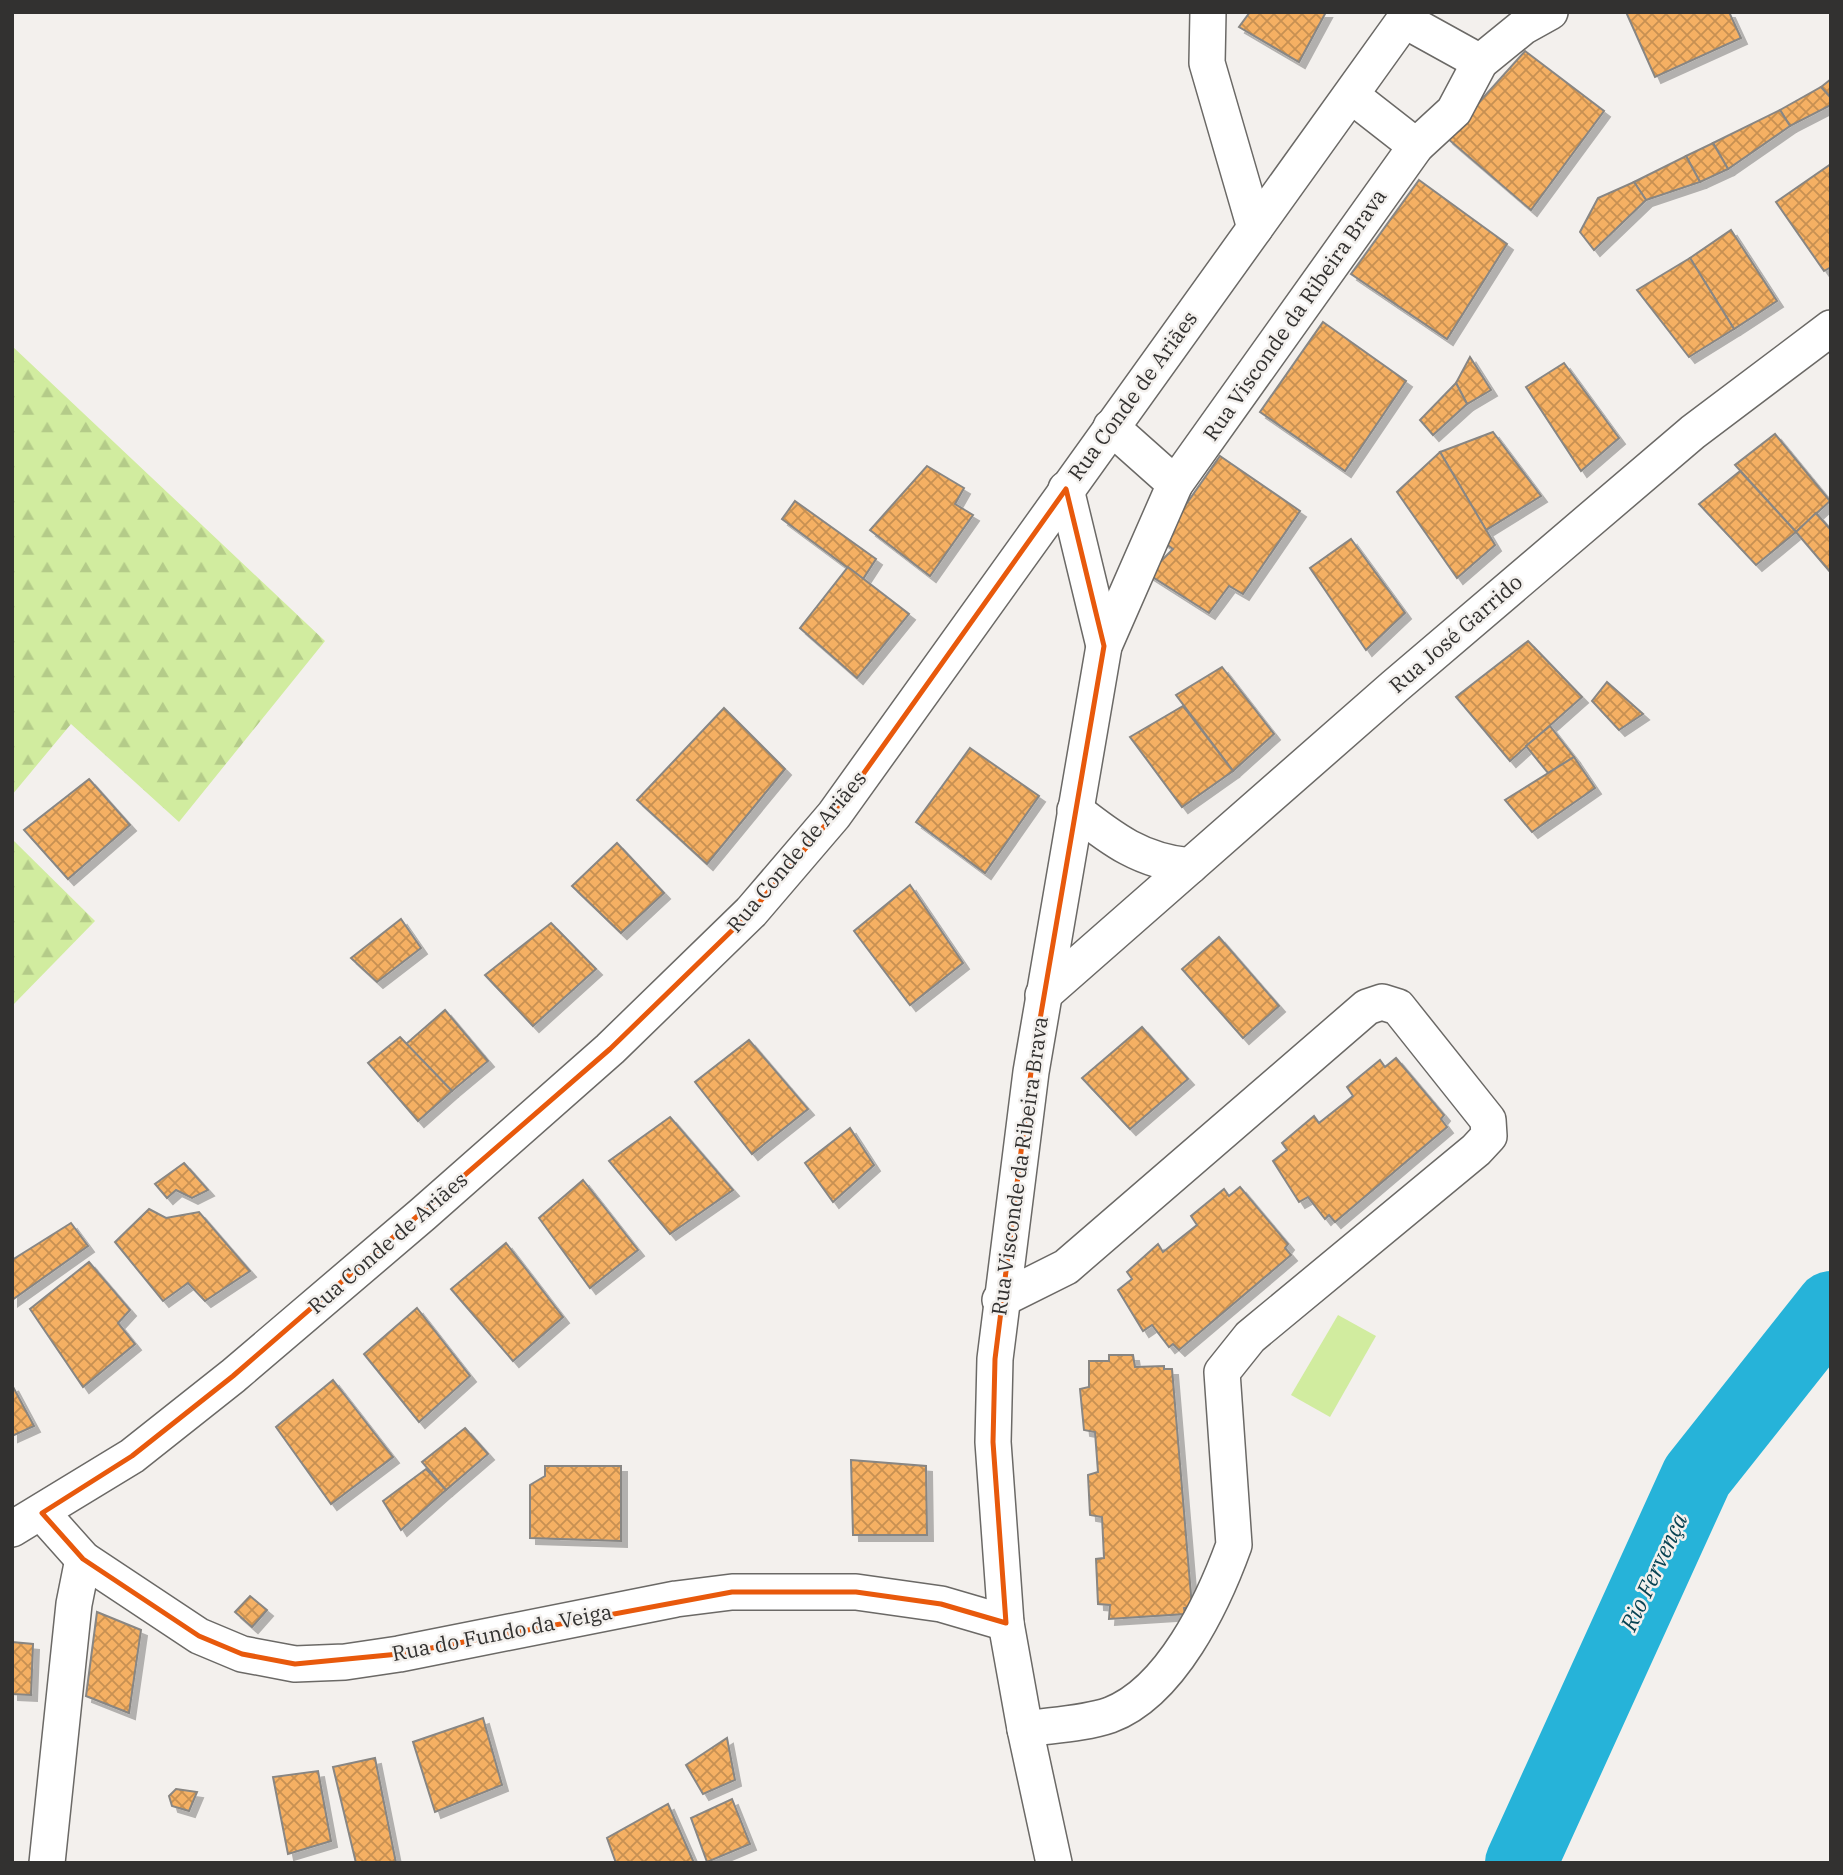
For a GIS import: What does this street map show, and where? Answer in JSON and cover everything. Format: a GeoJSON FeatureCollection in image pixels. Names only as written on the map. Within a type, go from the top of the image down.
{"type":"FeatureCollection","features":[{"type":"Feature","properties":{"kind":"street"},"geometry":{"type":"LineString","coordinates":[[1208,12],[1207,62],[1255,228]]}},
{"type":"Feature","properties":{"kind":"street","name":"Rua Visconde da Ribeira Brava"},"geometry":{"type":"LineString","coordinates":[[1054,1863],[1025,1729],[1006,1623],[993,1442],[1000,1300],[1043,995],[1104,646],[1175,484],[1416,146],[1454,111],[1480,62],[1523,27],[1550,12]]}},
{"type":"Feature","properties":{"kind":"street"},"geometry":{"type":"LineString","coordinates":[[1407,16],[1480,62]]}},
{"type":"Feature","properties":{"kind":"street","name":"Rua Conde de Ariães"},"geometry":{"type":"LineString","coordinates":[[27,1521],[132,1456],[233,1376],[610,1049],[751,912],[834,815],[1407,16]]}},
{"type":"Feature","properties":{"kind":"street"},"geometry":{"type":"LineString","coordinates":[[1352,96],[1416,146]]}},
{"type":"Feature","properties":{"kind":"street","name":"Rua José Garrido"},"geometry":{"type":"LineString","coordinates":[[1043,995],[1394,687],[1693,432],[1831,328]]}},
{"type":"Feature","properties":{"kind":"street"},"geometry":{"type":"LineString","coordinates":[[1111,427],[1175,484]]}},
{"type":"Feature","properties":{"kind":"street"},"geometry":{"type":"LineString","coordinates":[[1066,489],[1104,646]]}},
{"type":"Feature","properties":{"kind":"street"},"geometry":{"type":"LineString","coordinates":[[1075,810],[1102,832],[1145,857],[1190,866]]}},
{"type":"Feature","properties":{"kind":"street"},"geometry":{"type":"LineString","coordinates":[[1000,1300],[1066,1267],[1367,1007],[1382,1002],[1398,1007],[1488,1120],[1489,1136],[1476,1150],[1250,1337],[1222,1372],[1234,1545],[1198,1620],[1164,1676],[1143,1696],[1110,1715],[1025,1729]]}},
{"type":"Feature","properties":{"kind":"street","name":"Rua do Fundo da Veiga"},"geometry":{"type":"LineString","coordinates":[[27,1521],[199,1636],[242,1654],[295,1664],[345,1662],[398,1654],[676,1599],[732,1592],[856,1592],[941,1604],[1006,1623]]}},
{"type":"Feature","properties":{"kind":"street"},"geometry":{"type":"LineString","coordinates":[[47,1863],[74,1604],[83,1559]]}},
{"type":"Feature","properties":{"kind":"highlighted area"},"geometry":{"type":"Polygon","coordinates":[[[1066,489],[1104,646],[1031,1072],[995,1359],[993,1442],[1006,1623],[941,1604],[856,1592],[732,1592],[399,1654],[295,1664],[242,1654],[199,1636],[83,1559],[42,1513],[132,1456],[233,1376],[610,1049],[751,912],[834,815],[1066,489]]]}},
{"type":"Feature","properties":{"kind":"green space"},"geometry":{"type":"Polygon","coordinates":[[[12,346],[325,641],[179,822],[71,724],[12,795],[12,346]]]}},
{"type":"Feature","properties":{"kind":"green space"},"geometry":{"type":"Polygon","coordinates":[[[12,839],[95,921],[12,1006],[12,839]]]}},
{"type":"Feature","properties":{"kind":"green space"},"geometry":{"type":"Polygon","coordinates":[[[1338,1315],[1376,1336],[1330,1417],[1291,1395],[1338,1315]]]}},
{"type":"Feature","properties":{"kind":"building"},"geometry":{"type":"Polygon","coordinates":[[[1250,12],[1326,12],[1299,62],[1239,27],[1250,12]]]}},
{"type":"Feature","properties":{"kind":"building"},"geometry":{"type":"Polygon","coordinates":[[[1626,12],[1729,12],[1741,38],[1655,77],[1626,12]]]}},
{"type":"Feature","properties":{"kind":"building"},"geometry":{"type":"Polygon","coordinates":[[[1525,51],[1604,111],[1531,210],[1447,138],[1525,51]]]}},
{"type":"Feature","properties":{"kind":"building"},"geometry":{"type":"Polygon","coordinates":[[[1831,79],[1831,98],[1821,87],[1831,79]]]}},
{"type":"Feature","properties":{"kind":"building"},"geometry":{"type":"Polygon","coordinates":[[[1821,87],[1831,98],[1831,105],[1790,126],[1780,110],[1821,87]]]}},
{"type":"Feature","properties":{"kind":"building"},"geometry":{"type":"Polygon","coordinates":[[[1780,110],[1790,126],[1728,169],[1713,143],[1780,110]]]}},
{"type":"Feature","properties":{"kind":"building"},"geometry":{"type":"Polygon","coordinates":[[[1713,143],[1728,169],[1700,182],[1686,156],[1713,143]]]}},
{"type":"Feature","properties":{"kind":"building"},"geometry":{"type":"Polygon","coordinates":[[[1686,156],[1700,182],[1646,200],[1634,182],[1686,156]]]}},
{"type":"Feature","properties":{"kind":"building"},"geometry":{"type":"Polygon","coordinates":[[[1831,164],[1831,267],[1824,271],[1776,202],[1831,164]]]}},
{"type":"Feature","properties":{"kind":"building"},"geometry":{"type":"Polygon","coordinates":[[[1419,180],[1507,244],[1447,339],[1351,274],[1419,180]]]}},
{"type":"Feature","properties":{"kind":"building"},"geometry":{"type":"Polygon","coordinates":[[[1634,182],[1646,200],[1594,250],[1580,232],[1598,198],[1634,182]]]}},
{"type":"Feature","properties":{"kind":"building"},"geometry":{"type":"Polygon","coordinates":[[[1731,230],[1777,301],[1734,329],[1690,258],[1731,230]]]}},
{"type":"Feature","properties":{"kind":"building"},"geometry":{"type":"Polygon","coordinates":[[[1690,258],[1734,329],[1689,357],[1637,290],[1690,258]]]}},
{"type":"Feature","properties":{"kind":"building"},"geometry":{"type":"Polygon","coordinates":[[[1323,322],[1406,381],[1345,471],[1260,412],[1323,322]]]}},
{"type":"Feature","properties":{"kind":"building"},"geometry":{"type":"Polygon","coordinates":[[[1470,357],[1491,390],[1467,404],[1456,383],[1470,357]]]}},
{"type":"Feature","properties":{"kind":"building"},"geometry":{"type":"Polygon","coordinates":[[[1564,363],[1619,438],[1581,471],[1526,387],[1564,363]]]}},
{"type":"Feature","properties":{"kind":"building"},"geometry":{"type":"Polygon","coordinates":[[[1456,383],[1467,404],[1433,435],[1420,420],[1456,383]]]}},
{"type":"Feature","properties":{"kind":"building"},"geometry":{"type":"Polygon","coordinates":[[[1493,432],[1541,496],[1486,530],[1440,452],[1493,432]]]}},
{"type":"Feature","properties":{"kind":"building"},"geometry":{"type":"Polygon","coordinates":[[[1775,434],[1830,501],[1796,532],[1735,465],[1775,434]]]}},
{"type":"Feature","properties":{"kind":"building"},"geometry":{"type":"Polygon","coordinates":[[[1440,452],[1495,545],[1457,578],[1397,492],[1440,452]]]}},
{"type":"Feature","properties":{"kind":"building"},"geometry":{"type":"Polygon","coordinates":[[[1220,456],[1300,511],[1243,594],[1229,586],[1209,613],[1148,574],[1173,549],[1161,540],[1220,456]]]}},
{"type":"Feature","properties":{"kind":"building"},"geometry":{"type":"Polygon","coordinates":[[[927,466],[964,488],[955,504],[973,515],[930,576],[870,530],[927,466]]]}},
{"type":"Feature","properties":{"kind":"building"},"geometry":{"type":"Polygon","coordinates":[[[1740,471],[1796,532],[1756,565],[1699,504],[1740,471]]]}},
{"type":"Feature","properties":{"kind":"building"},"geometry":{"type":"Polygon","coordinates":[[[795,501],[876,559],[863,579],[782,519],[795,501]]]}},
{"type":"Feature","properties":{"kind":"building"},"geometry":{"type":"Polygon","coordinates":[[[1816,513],[1831,530],[1831,573],[1796,532],[1816,513]]]}},
{"type":"Feature","properties":{"kind":"building"},"geometry":{"type":"Polygon","coordinates":[[[1351,539],[1405,613],[1366,650],[1310,568],[1351,539]]]}},
{"type":"Feature","properties":{"kind":"building"},"geometry":{"type":"Polygon","coordinates":[[[848,567],[909,614],[857,678],[800,628],[848,567]]]}},
{"type":"Feature","properties":{"kind":"building"},"geometry":{"type":"Polygon","coordinates":[[[1528,641],[1582,697],[1510,761],[1456,697],[1528,641]]]}},
{"type":"Feature","properties":{"kind":"building"},"geometry":{"type":"Polygon","coordinates":[[[1222,667],[1274,734],[1233,771],[1176,695],[1222,667]]]}},
{"type":"Feature","properties":{"kind":"building"},"geometry":{"type":"Polygon","coordinates":[[[1607,682],[1643,714],[1619,730],[1592,701],[1607,682]]]}},
{"type":"Feature","properties":{"kind":"building"},"geometry":{"type":"Polygon","coordinates":[[[1183,706],[1233,771],[1182,807],[1130,737],[1183,706]]]}},
{"type":"Feature","properties":{"kind":"building"},"geometry":{"type":"Polygon","coordinates":[[[724,708],[785,769],[707,864],[637,800],[724,708]]]}},
{"type":"Feature","properties":{"kind":"building"},"geometry":{"type":"Polygon","coordinates":[[[1550,726],[1574,757],[1548,773],[1526,746],[1550,726]]]}},
{"type":"Feature","properties":{"kind":"building"},"geometry":{"type":"Polygon","coordinates":[[[970,748],[1039,796],[985,873],[916,822],[970,748]]]}},
{"type":"Feature","properties":{"kind":"building"},"geometry":{"type":"Polygon","coordinates":[[[1574,757],[1595,788],[1532,832],[1505,800],[1574,757]]]}},
{"type":"Feature","properties":{"kind":"building"},"geometry":{"type":"Polygon","coordinates":[[[89,779],[130,825],[68,879],[24,830],[89,779]]]}},
{"type":"Feature","properties":{"kind":"building"},"geometry":{"type":"Polygon","coordinates":[[[617,843],[664,893],[621,933],[572,886],[617,843]]]}},
{"type":"Feature","properties":{"kind":"building"},"geometry":{"type":"Polygon","coordinates":[[[910,885],[963,963],[910,1005],[854,931],[910,885]]]}},
{"type":"Feature","properties":{"kind":"building"},"geometry":{"type":"Polygon","coordinates":[[[401,919],[421,948],[377,982],[351,958],[401,919]]]}},
{"type":"Feature","properties":{"kind":"building"},"geometry":{"type":"Polygon","coordinates":[[[551,923],[596,969],[533,1026],[485,975],[551,923]]]}},
{"type":"Feature","properties":{"kind":"building"},"geometry":{"type":"Polygon","coordinates":[[[1219,937],[1279,1006],[1243,1038],[1182,969],[1219,937]]]}},
{"type":"Feature","properties":{"kind":"building"},"geometry":{"type":"Polygon","coordinates":[[[445,1010],[488,1061],[452,1091],[406,1044],[445,1010]]]}},
{"type":"Feature","properties":{"kind":"building"},"geometry":{"type":"Polygon","coordinates":[[[1142,1027],[1188,1079],[1130,1129],[1082,1078],[1142,1027]]]}},
{"type":"Feature","properties":{"kind":"building"},"geometry":{"type":"Polygon","coordinates":[[[400,1037],[452,1091],[418,1121],[368,1063],[400,1037]]]}},
{"type":"Feature","properties":{"kind":"building"},"geometry":{"type":"Polygon","coordinates":[[[749,1040],[808,1109],[752,1154],[695,1082],[749,1040]]]}},
{"type":"Feature","properties":{"kind":"building"},"geometry":{"type":"Polygon","coordinates":[[[1396,1058],[1444,1115],[1441,1119],[1447,1127],[1335,1222],[1329,1215],[1325,1219],[1308,1197],[1299,1202],[1273,1161],[1287,1150],[1282,1143],[1314,1116],[1319,1123],[1353,1096],[1347,1087],[1380,1060],[1385,1067],[1396,1058]]]}},
{"type":"Feature","properties":{"kind":"building"},"geometry":{"type":"Polygon","coordinates":[[[670,1117],[733,1190],[670,1234],[609,1161],[670,1117]]]}},
{"type":"Feature","properties":{"kind":"building"},"geometry":{"type":"Polygon","coordinates":[[[850,1128],[874,1165],[833,1202],[805,1163],[850,1128]]]}},
{"type":"Feature","properties":{"kind":"building"},"geometry":{"type":"Polygon","coordinates":[[[184,1163],[208,1190],[192,1198],[176,1190],[167,1198],[155,1184],[184,1163]]]}},
{"type":"Feature","properties":{"kind":"building"},"geometry":{"type":"Polygon","coordinates":[[[583,1180],[638,1250],[590,1288],[539,1218],[583,1180]]]}},
{"type":"Feature","properties":{"kind":"building"},"geometry":{"type":"Polygon","coordinates":[[[1240,1187],[1288,1244],[1285,1248],[1291,1255],[1179,1350],[1173,1344],[1169,1347],[1152,1325],[1143,1331],[1118,1290],[1132,1279],[1127,1272],[1158,1244],[1163,1252],[1197,1225],[1191,1216],[1224,1189],[1229,1196],[1240,1187]]]}},
{"type":"Feature","properties":{"kind":"building"},"geometry":{"type":"Polygon","coordinates":[[[149,1209],[166,1218],[199,1212],[250,1271],[205,1301],[188,1283],[163,1301],[115,1242],[149,1209]]]}},
{"type":"Feature","properties":{"kind":"building"},"geometry":{"type":"Polygon","coordinates":[[[71,1223],[88,1246],[12,1300],[12,1260],[71,1223]]]}},
{"type":"Feature","properties":{"kind":"building"},"geometry":{"type":"Polygon","coordinates":[[[506,1243],[563,1317],[513,1361],[451,1289],[506,1243]]]}},
{"type":"Feature","properties":{"kind":"building"},"geometry":{"type":"Polygon","coordinates":[[[89,1262],[130,1310],[118,1323],[135,1344],[83,1387],[30,1309],[89,1262]]]}},
{"type":"Feature","properties":{"kind":"building"},"geometry":{"type":"Polygon","coordinates":[[[417,1308],[470,1376],[419,1422],[364,1354],[417,1308]]]}},
{"type":"Feature","properties":{"kind":"building"},"geometry":{"type":"Polygon","coordinates":[[[1109,1355],[1133,1355],[1135,1367],[1164,1366],[1164,1369],[1172,1369],[1192,1607],[1184,1608],[1185,1614],[1109,1619],[1110,1605],[1098,1604],[1096,1559],[1104,1558],[1102,1517],[1090,1515],[1088,1475],[1098,1472],[1095,1432],[1084,1430],[1080,1389],[1089,1387],[1089,1361],[1109,1361],[1109,1355]]]}},
{"type":"Feature","properties":{"kind":"building"},"geometry":{"type":"Polygon","coordinates":[[[333,1380],[393,1457],[331,1504],[276,1427],[333,1380]]]}},
{"type":"Feature","properties":{"kind":"building"},"geometry":{"type":"Polygon","coordinates":[[[12,1385],[34,1426],[12,1436],[12,1385]]]}},
{"type":"Feature","properties":{"kind":"building"},"geometry":{"type":"Polygon","coordinates":[[[465,1428],[488,1454],[446,1490],[422,1462],[465,1428]]]}},
{"type":"Feature","properties":{"kind":"building"},"geometry":{"type":"Polygon","coordinates":[[[851,1460],[926,1466],[927,1535],[853,1535],[851,1460]]]}},
{"type":"Feature","properties":{"kind":"building"},"geometry":{"type":"Polygon","coordinates":[[[545,1466],[621,1466],[621,1541],[530,1538],[530,1485],[545,1476],[545,1466]]]}},
{"type":"Feature","properties":{"kind":"building"},"geometry":{"type":"Polygon","coordinates":[[[426,1469],[446,1490],[401,1530],[383,1501],[426,1469]]]}},
{"type":"Feature","properties":{"kind":"building"},"geometry":{"type":"Polygon","coordinates":[[[250,1596],[267,1610],[252,1627],[235,1612],[250,1596]]]}},
{"type":"Feature","properties":{"kind":"building"},"geometry":{"type":"Polygon","coordinates":[[[97,1612],[141,1630],[129,1713],[86,1696],[97,1612]]]}},
{"type":"Feature","properties":{"kind":"building"},"geometry":{"type":"Polygon","coordinates":[[[12,1642],[33,1644],[31,1695],[12,1694],[12,1642]]]}},
{"type":"Feature","properties":{"kind":"building"},"geometry":{"type":"Polygon","coordinates":[[[483,1718],[502,1785],[435,1812],[413,1742],[483,1718]]]}},
{"type":"Feature","properties":{"kind":"building"},"geometry":{"type":"Polygon","coordinates":[[[727,1738],[735,1780],[703,1794],[686,1765],[727,1738]]]}},
{"type":"Feature","properties":{"kind":"building"},"geometry":{"type":"Polygon","coordinates":[[[375,1758],[396,1863],[356,1863],[333,1767],[375,1758]]]}},
{"type":"Feature","properties":{"kind":"building"},"geometry":{"type":"Polygon","coordinates":[[[318,1771],[331,1841],[288,1854],[273,1777],[318,1771]]]}},
{"type":"Feature","properties":{"kind":"building"},"geometry":{"type":"Polygon","coordinates":[[[176,1789],[197,1792],[189,1811],[172,1806],[169,1796],[176,1789]]]}},
{"type":"Feature","properties":{"kind":"building"},"geometry":{"type":"Polygon","coordinates":[[[732,1799],[750,1844],[707,1862],[691,1818],[732,1799]]]}},
{"type":"Feature","properties":{"kind":"building"},"geometry":{"type":"Polygon","coordinates":[[[668,1804],[694,1863],[616,1863],[607,1838],[668,1804]]]}},
{"type":"Feature","properties":{"kind":"waterway","name":"Rio Fervença"},"geometry":{"type":"LineString","coordinates":[[1521,1863],[1697,1476],[1831,1307]]}}]}
